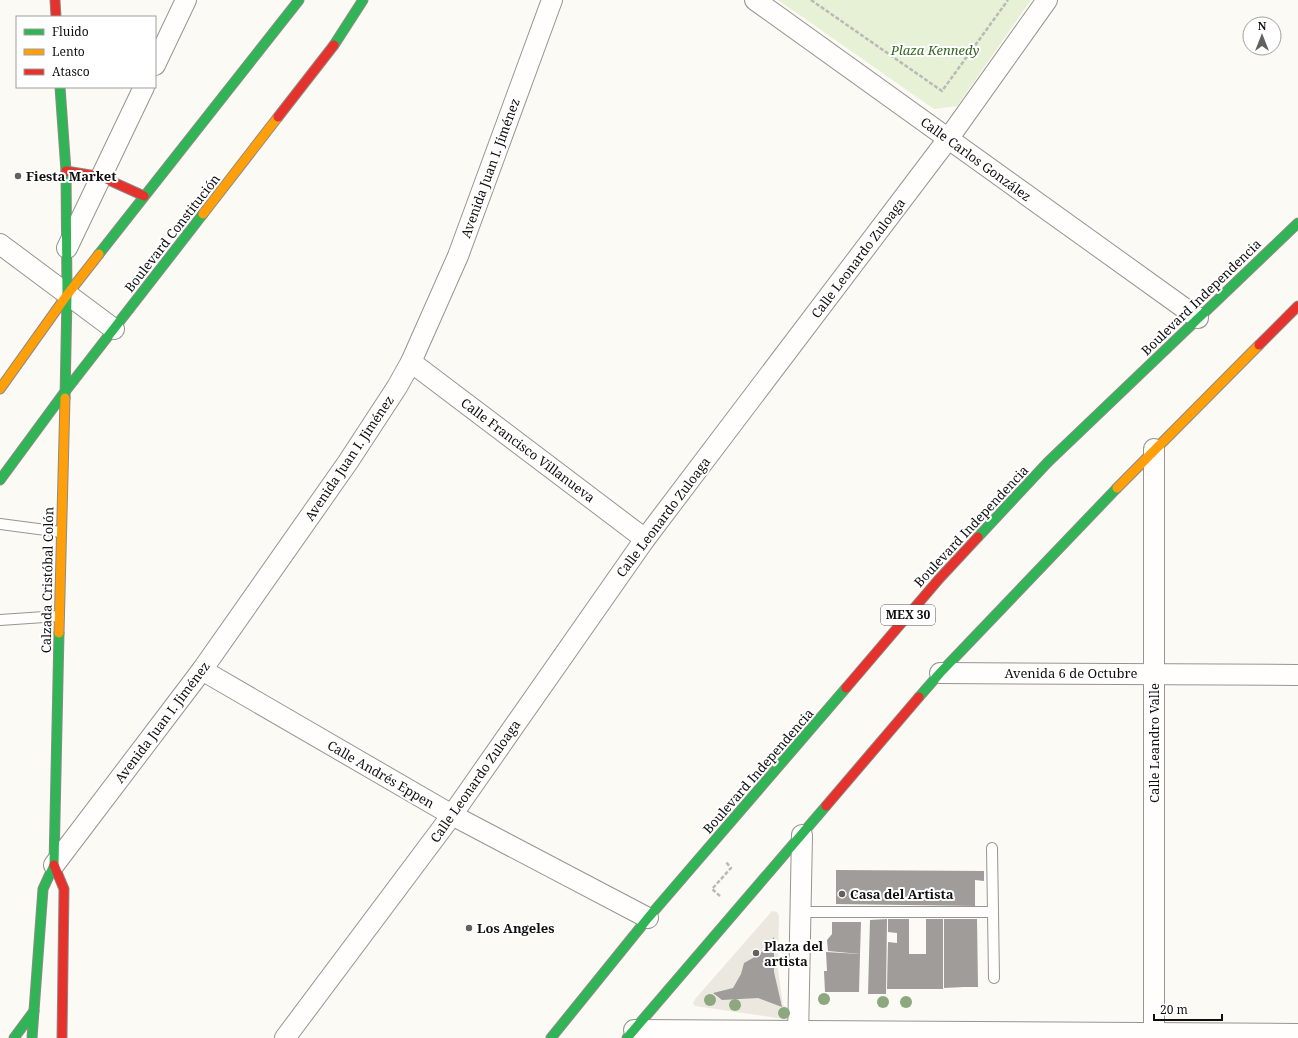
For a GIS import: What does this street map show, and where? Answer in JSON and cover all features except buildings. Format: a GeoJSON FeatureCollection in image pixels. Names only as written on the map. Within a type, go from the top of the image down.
{"type":"FeatureCollection","features":[{"type":"Feature","properties":{"kind":"main road"},"geometry":{"type":"LineString","coordinates":[[55,0],[56,16]]}},
{"type":"Feature","properties":{"kind":"main road"},"geometry":{"type":"LineString","coordinates":[[0,389],[67,294],[299,0]]}},
{"type":"Feature","properties":{"kind":"main road","name":"Boulevard Constitución"},"geometry":{"type":"LineString","coordinates":[[0,480],[64,393],[337,41],[363,0]]}},
{"type":"Feature","properties":{"kind":"main road","name":"Calzada Cristóbal Colón"},"geometry":{"type":"LineString","coordinates":[[32,1038],[43,889],[54,865],[67,294],[66,170],[60,88]]}},
{"type":"Feature","properties":{"kind":"main road"},"geometry":{"type":"LineString","coordinates":[[66,170],[102,176],[144,196]]}},
{"type":"Feature","properties":{"kind":"main road","name":"Boulevard Independencia"},"geometry":{"type":"LineString","coordinates":[[551,1038],[648,918],[950,568],[1048,462],[1298,223]]}},
{"type":"Feature","properties":{"kind":"main road"},"geometry":{"type":"LineString","coordinates":[[631,1034],[940,672],[1154,449],[1297,309]]}},
{"type":"Feature","properties":{"kind":"main road","name":"Calzada Cristóbal Colón"},"geometry":{"type":"LineString","coordinates":[[54,865],[64,889],[62,1038]]}},
{"type":"Feature","properties":{"kind":"main road"},"geometry":{"type":"LineString","coordinates":[[14,1038],[34,1011]]}},
{"type":"Feature","properties":{"kind":"street"},"geometry":{"type":"LineString","coordinates":[[156,63],[186,0]]}},
{"type":"Feature","properties":{"kind":"street","name":"Avenida Juan I. Jiménez"},"geometry":{"type":"LineString","coordinates":[[54,865],[202,670],[348,462],[411,362],[458,256],[552,0]]}},
{"type":"Feature","properties":{"kind":"street","name":"Calle Carlos González"},"geometry":{"type":"LineString","coordinates":[[755,0],[1198,318]]}},
{"type":"Feature","properties":{"kind":"street","name":"Calle Leonardo Zuloaga"},"geometry":{"type":"LineString","coordinates":[[285,1038],[452,815],[645,539],[948,139],[1047,0]]}},
{"type":"Feature","properties":{"kind":"street"},"geometry":{"type":"LineString","coordinates":[[67,248],[144,88]]}},
{"type":"Feature","properties":{"kind":"street"},"geometry":{"type":"LineString","coordinates":[[0,244],[114,329]]}},
{"type":"Feature","properties":{"kind":"street","name":"Calle Francisco Villanueva"},"geometry":{"type":"LineString","coordinates":[[411,362],[645,539]]}},
{"type":"Feature","properties":{"kind":"street","name":"Calle Leandro Valle"},"geometry":{"type":"LineString","coordinates":[[1154,449],[1154,1036]]}},
{"type":"Feature","properties":{"kind":"street","name":"Calle Andrés Eppen"},"geometry":{"type":"LineString","coordinates":[[202,670],[452,815],[648,918]]}},
{"type":"Feature","properties":{"kind":"street","name":"Avenida 6 de Octubre"},"geometry":{"type":"LineString","coordinates":[[940,672],[1298,675]]}},
{"type":"Feature","properties":{"kind":"street"},"geometry":{"type":"LineString","coordinates":[[798,1034],[802,835]]}},
{"type":"Feature","properties":{"kind":"street"},"geometry":{"type":"LineString","coordinates":[[631,1034],[1154,1036],[1298,1034]]}},
{"type":"Feature","properties":{"kind":"lane"},"geometry":{"type":"LineString","coordinates":[[0,524],[61,532]]}},
{"type":"Feature","properties":{"kind":"lane"},"geometry":{"type":"LineString","coordinates":[[0,620],[59,616]]}},
{"type":"Feature","properties":{"kind":"lane"},"geometry":{"type":"LineString","coordinates":[[992,848],[994,978]]}},
{"type":"Feature","properties":{"kind":"lane"},"geometry":{"type":"LineString","coordinates":[[800,912],[994,912]]}},
{"type":"Feature","properties":{"kind":"path"},"geometry":{"type":"LineString","coordinates":[[811,0],[942,91],[1008,0]]}},
{"type":"Feature","properties":{"kind":"path"},"geometry":{"type":"LineString","coordinates":[[709,847],[731,868],[712,889],[737,911]]}},
{"type":"Feature","properties":{"kind":"green space","name":"Plaza Kennedy"},"geometry":{"type":"Polygon","coordinates":[[[778,0],[1031,0],[957,106],[934,109],[778,0]]]}},
{"type":"Feature","properties":{"kind":"shaded area","name":"Plaza del artista"},"geometry":{"type":"Polygon","coordinates":[[[772,911],[777,912],[779,916],[778,970],[783,1005],[791,1011],[790,1017],[784,1019],[695,1006],[693,1003],[696,998],[772,911]]]}},
{"type":"Feature","properties":{"kind":"traffic: fast"},"geometry":{"type":"LineString","coordinates":[[99,254],[299,0]]}},
{"type":"Feature","properties":{"kind":"traffic: fast"},"geometry":{"type":"LineString","coordinates":[[334,45],[363,0]]}},
{"type":"Feature","properties":{"kind":"traffic: fast"},"geometry":{"type":"LineString","coordinates":[[60,88],[66,171],[67,295]]}},
{"type":"Feature","properties":{"kind":"traffic: fast"},"geometry":{"type":"LineString","coordinates":[[0,480],[64,393],[203,214]]}},
{"type":"Feature","properties":{"kind":"traffic: fast"},"geometry":{"type":"LineString","coordinates":[[978,537],[1048,462],[1298,223]]}},
{"type":"Feature","properties":{"kind":"traffic: fast"},"geometry":{"type":"LineString","coordinates":[[65,398],[67,295]]}},
{"type":"Feature","properties":{"kind":"traffic: fast"},"geometry":{"type":"LineString","coordinates":[[919,697],[940,673],[1117,488]]}},
{"type":"Feature","properties":{"kind":"traffic: fast"},"geometry":{"type":"LineString","coordinates":[[32,1038],[43,889],[54,865],[59,633]]}},
{"type":"Feature","properties":{"kind":"traffic: fast"},"geometry":{"type":"LineString","coordinates":[[551,1038],[648,918],[846,688]]}},
{"type":"Feature","properties":{"kind":"traffic: fast"},"geometry":{"type":"LineString","coordinates":[[627,1038],[826,806]]}},
{"type":"Feature","properties":{"kind":"traffic: fast"},"geometry":{"type":"LineString","coordinates":[[14,1038],[34,1011]]}},
{"type":"Feature","properties":{"kind":"traffic: slow"},"geometry":{"type":"LineString","coordinates":[[203,214],[278,117]]}},
{"type":"Feature","properties":{"kind":"traffic: slow"},"geometry":{"type":"LineString","coordinates":[[0,389],[67,295],[99,254]]}},
{"type":"Feature","properties":{"kind":"traffic: slow"},"geometry":{"type":"LineString","coordinates":[[1117,488],[1259,345]]}},
{"type":"Feature","properties":{"kind":"traffic: slow"},"geometry":{"type":"LineString","coordinates":[[59,633],[65,398]]}},
{"type":"Feature","properties":{"kind":"traffic: jam"},"geometry":{"type":"LineString","coordinates":[[55,0],[56,16]]}},
{"type":"Feature","properties":{"kind":"traffic: jam"},"geometry":{"type":"LineString","coordinates":[[278,117],[334,45]]}},
{"type":"Feature","properties":{"kind":"traffic: jam"},"geometry":{"type":"LineString","coordinates":[[66,171],[102,177],[144,196]]}},
{"type":"Feature","properties":{"kind":"traffic: jam"},"geometry":{"type":"LineString","coordinates":[[1259,345],[1298,306]]}},
{"type":"Feature","properties":{"kind":"traffic: jam"},"geometry":{"type":"LineString","coordinates":[[846,688],[939,579],[978,537]]}},
{"type":"Feature","properties":{"kind":"traffic: jam"},"geometry":{"type":"LineString","coordinates":[[826,806],[919,697]]}},
{"type":"Feature","properties":{"kind":"traffic: jam"},"geometry":{"type":"LineString","coordinates":[[54,865],[64,889],[62,1038]]}},
{"type":"Feature","properties":{"kind":"place","name":"Fiesta Market"},"geometry":{"type":"Point","coordinates":[18,176]}},
{"type":"Feature","properties":{"kind":"place","name":"Casa del Artista"},"geometry":{"type":"Point","coordinates":[842,894]}},
{"type":"Feature","properties":{"kind":"place","name":"Los Angeles"},"geometry":{"type":"Point","coordinates":[469,928]}},
{"type":"Feature","properties":{"kind":"place","name":"Plaza del artista"},"geometry":{"type":"Point","coordinates":[756,953]}}]}
